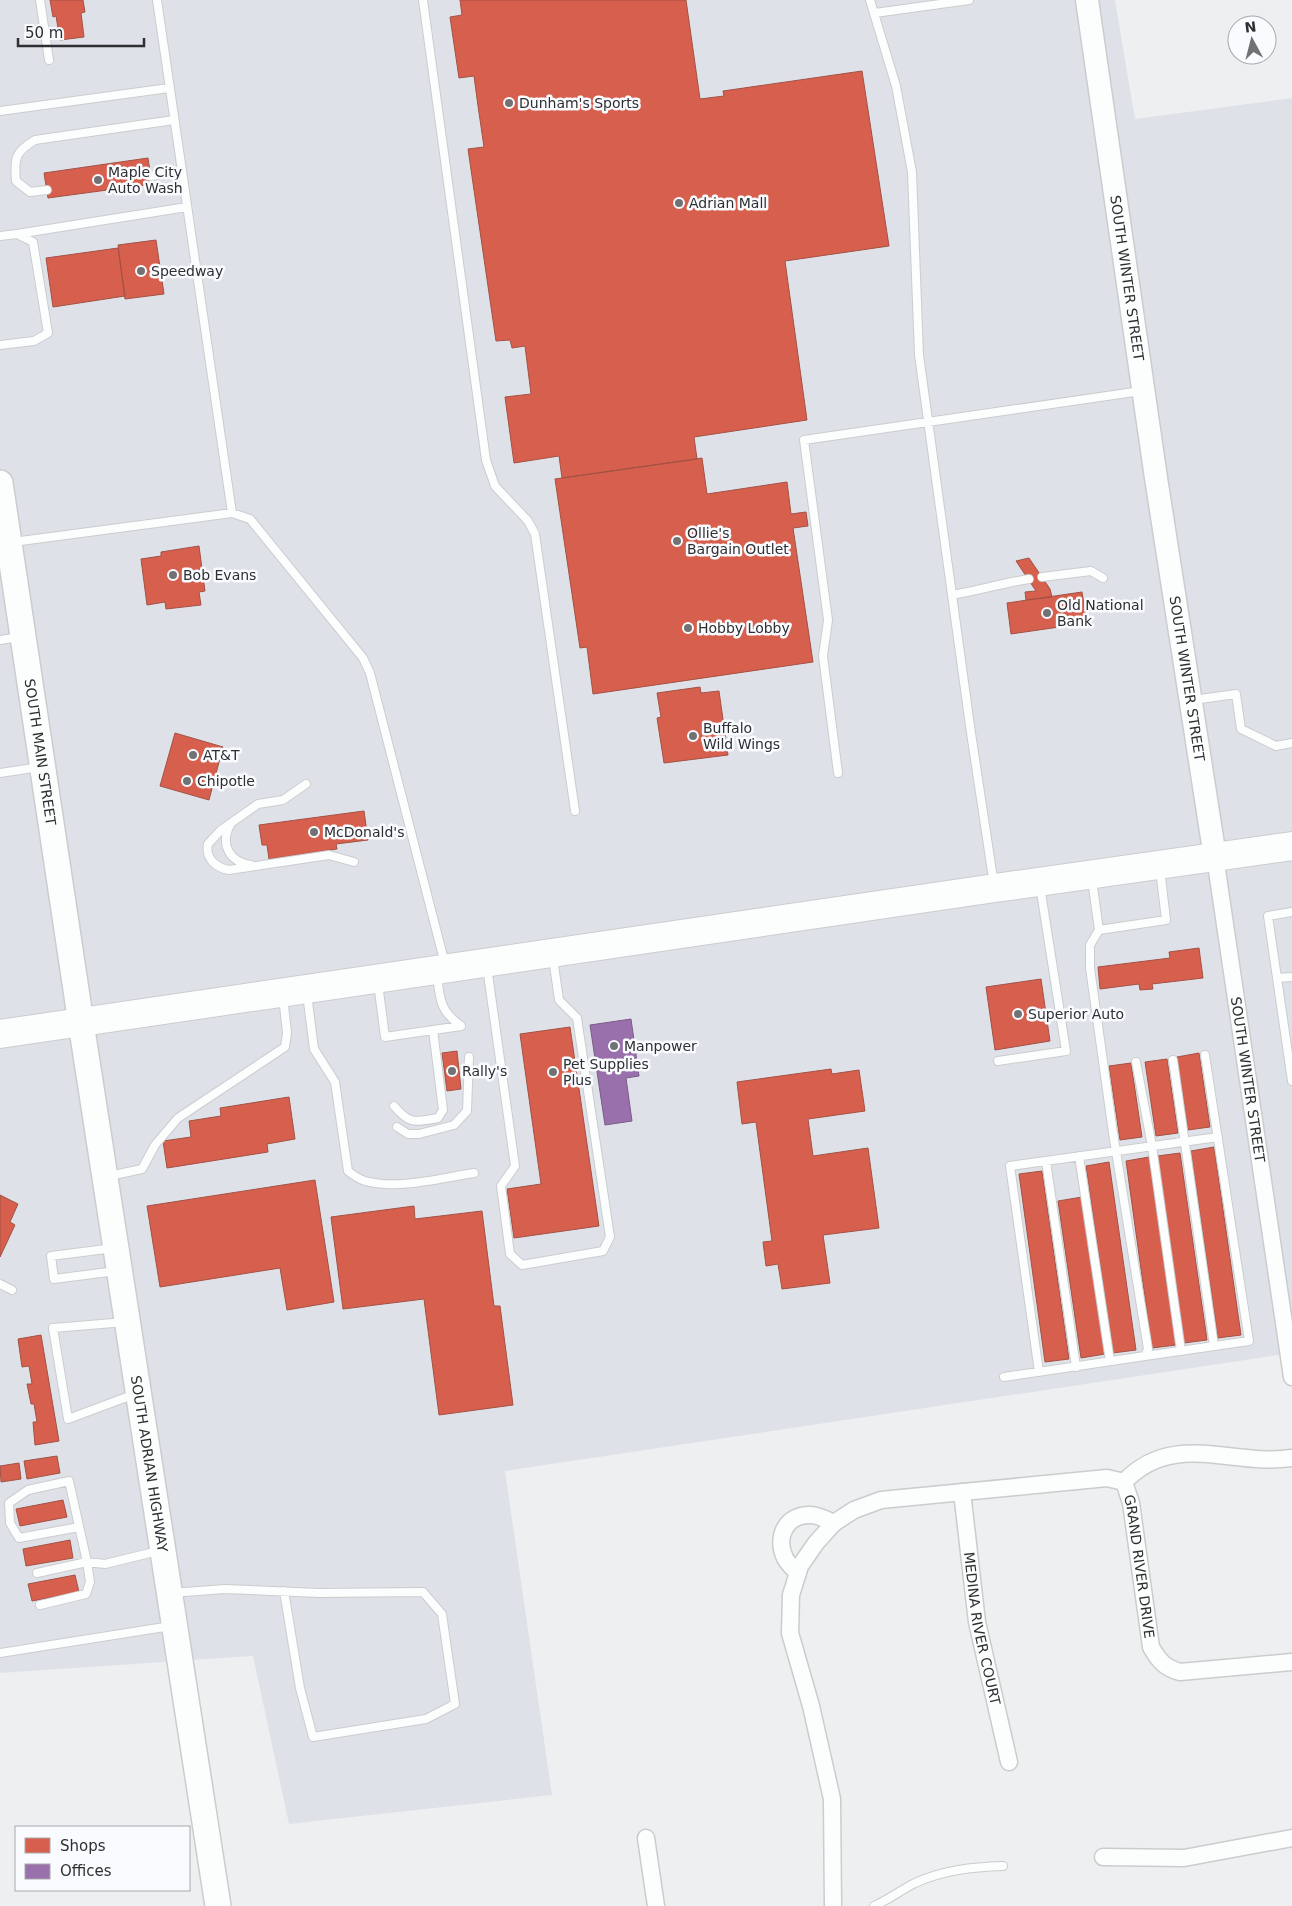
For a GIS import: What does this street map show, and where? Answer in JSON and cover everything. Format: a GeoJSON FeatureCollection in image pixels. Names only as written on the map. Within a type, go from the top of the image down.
{"type":"FeatureCollection","features":[{"type":"Feature","properties":{"kind":"highway"},"geometry":{"type":"LineString","coordinates":[[0,1034],[1292,846]]}},
{"type":"Feature","properties":{"kind":"main road","name":"SOUTH MAIN STREET"},"geometry":{"type":"LineString","coordinates":[[0,483],[2,518],[8,543],[12,594],[11,638],[42,767],[81,1023]]}},
{"type":"Feature","properties":{"kind":"main road","name":"SOUTH ADRIAN HIGHWAY"},"geometry":{"type":"LineString","coordinates":[[81,1023],[218,1906]]}},
{"type":"Feature","properties":{"kind":"street","name":"SOUTH WINTER STREET"},"geometry":{"type":"LineString","coordinates":[[1087,0],[1143,390],[1291,1358],[1292,1377]]}},
{"type":"Feature","properties":{"kind":"street"},"geometry":{"type":"LineString","coordinates":[[1124,1482],[1134,1472],[1148,1463],[1180,1453],[1202,1452],[1267,1460],[1292,1458]]}},
{"type":"Feature","properties":{"kind":"street","name":"GRAND RIVER DRIVE"},"geometry":{"type":"LineString","coordinates":[[833,1906],[832,1800],[811,1706],[790,1633],[791,1595],[798,1573],[816,1543],[834,1523],[854,1510],[881,1500],[1108,1478],[1124,1482],[1131,1503],[1151,1647],[1159,1661],[1169,1669],[1180,1672],[1292,1662]]}},
{"type":"Feature","properties":{"kind":"street","name":"MEDINA RIVER COURT"},"geometry":{"type":"LineString","coordinates":[[962,1492],[977,1622],[1009,1762]]}},
{"type":"Feature","properties":{"kind":"street"},"geometry":{"type":"LineString","coordinates":[[798,1573],[786,1560],[781,1548],[780,1537],[786,1525],[798,1516],[813,1515],[834,1523]]}},
{"type":"Feature","properties":{"kind":"street"},"geometry":{"type":"LineString","coordinates":[[646,1838],[656,1906]]}},
{"type":"Feature","properties":{"kind":"street"},"geometry":{"type":"LineString","coordinates":[[1104,1857],[1184,1858],[1292,1838]]}},
{"type":"Feature","properties":{"kind":"lane"},"geometry":{"type":"LineString","coordinates":[[40,0],[49,60]]}},
{"type":"Feature","properties":{"kind":"lane"},"geometry":{"type":"LineString","coordinates":[[157,0],[232,513]]}},
{"type":"Feature","properties":{"kind":"lane"},"geometry":{"type":"LineString","coordinates":[[423,0],[486,460],[495,486],[528,521],[535,534],[575,811]]}},
{"type":"Feature","properties":{"kind":"lane"},"geometry":{"type":"LineString","coordinates":[[870,0],[896,86],[912,172],[917,318],[928,422],[995,888]]}},
{"type":"Feature","properties":{"kind":"lane"},"geometry":{"type":"LineString","coordinates":[[875,13],[969,0]]}},
{"type":"Feature","properties":{"kind":"lane"},"geometry":{"type":"LineString","coordinates":[[0,111],[169,88]]}},
{"type":"Feature","properties":{"kind":"lane"},"geometry":{"type":"LineString","coordinates":[[47,190],[30,192],[16,181],[14,162],[22,148],[35,140],[174,120]]}},
{"type":"Feature","properties":{"kind":"lane"},"geometry":{"type":"LineString","coordinates":[[150,176],[182,172]]}},
{"type":"Feature","properties":{"kind":"lane"},"geometry":{"type":"LineString","coordinates":[[0,236],[187,207]]}},
{"type":"Feature","properties":{"kind":"lane"},"geometry":{"type":"LineString","coordinates":[[0,345],[34,341],[48,333],[33,242],[17,234]]}},
{"type":"Feature","properties":{"kind":"lane"},"geometry":{"type":"LineString","coordinates":[[838,773],[822,656],[828,620],[804,440],[1143,390]]}},
{"type":"Feature","properties":{"kind":"lane"},"geometry":{"type":"LineString","coordinates":[[8,543],[232,513],[250,519],[364,658],[382,714],[441,969],[441,1005],[447,1016],[461,1026],[385,1037],[378,978]]}},
{"type":"Feature","properties":{"kind":"lane"},"geometry":{"type":"LineString","coordinates":[[1042,577],[1091,571],[1103,578]]}},
{"type":"Feature","properties":{"kind":"lane"},"geometry":{"type":"LineString","coordinates":[[952,595],[973,592],[1000,583],[1029,579]]}},
{"type":"Feature","properties":{"kind":"lane"},"geometry":{"type":"LineString","coordinates":[[1191,701],[1236,694],[1242,729],[1276,746],[1292,743]]}},
{"type":"Feature","properties":{"kind":"lane"},"geometry":{"type":"LineString","coordinates":[[0,773],[42,767]]}},
{"type":"Feature","properties":{"kind":"lane"},"geometry":{"type":"LineString","coordinates":[[306,784],[283,800],[258,804],[231,823],[209,842],[207,848],[209,857],[224,869],[329,855],[354,862]]}},
{"type":"Feature","properties":{"kind":"lane"},"geometry":{"type":"LineString","coordinates":[[231,823],[225,840],[229,853],[241,863],[257,866]]}},
{"type":"Feature","properties":{"kind":"lane"},"geometry":{"type":"LineString","coordinates":[[1099,930],[1166,920],[1159,865]]}},
{"type":"Feature","properties":{"kind":"lane"},"geometry":{"type":"LineString","coordinates":[[1091,874],[1099,930],[1090,945],[1090,968],[1116,1151],[1147,1338],[1148,1348],[1145,1356]]}},
{"type":"Feature","properties":{"kind":"lane"},"geometry":{"type":"LineString","coordinates":[[998,1061],[1066,1051],[1040,882]]}},
{"type":"Feature","properties":{"kind":"lane"},"geometry":{"type":"LineString","coordinates":[[1292,912],[1268,916],[1292,1081]]}},
{"type":"Feature","properties":{"kind":"lane"},"geometry":{"type":"LineString","coordinates":[[487,963],[515,1166],[501,1186],[510,1254],[522,1265],[603,1252],[610,1237],[577,1018],[559,1000],[552,953]]}},
{"type":"Feature","properties":{"kind":"lane"},"geometry":{"type":"LineString","coordinates":[[1277,978],[1292,976]]}},
{"type":"Feature","properties":{"kind":"lane"},"geometry":{"type":"LineString","coordinates":[[295,991],[314,1049],[335,1082],[348,1172],[363,1180],[381,1183],[410,1182],[474,1173]]}},
{"type":"Feature","properties":{"kind":"lane"},"geometry":{"type":"LineString","coordinates":[[105,1177],[142,1169],[155,1144],[178,1118],[285,1047],[295,991]]}},
{"type":"Feature","properties":{"kind":"lane"},"geometry":{"type":"LineString","coordinates":[[394,1106],[404,1118],[413,1122],[438,1118],[443,1110],[433,1030]]}},
{"type":"Feature","properties":{"kind":"lane"},"geometry":{"type":"LineString","coordinates":[[1004,1377],[1249,1341],[1205,1055]]}},
{"type":"Feature","properties":{"kind":"lane"},"geometry":{"type":"LineString","coordinates":[[397,1127],[408,1134],[419,1134],[454,1125],[467,1111],[469,1057]]}},
{"type":"Feature","properties":{"kind":"lane"},"geometry":{"type":"LineString","coordinates":[[1174,1060],[1214,1346]]}},
{"type":"Feature","properties":{"kind":"lane"},"geometry":{"type":"LineString","coordinates":[[1136,1062],[1152,1146],[1180,1351]]}},
{"type":"Feature","properties":{"kind":"lane"},"geometry":{"type":"LineString","coordinates":[[1039,1372],[1010,1166],[1218,1137]]}},
{"type":"Feature","properties":{"kind":"lane"},"geometry":{"type":"LineString","coordinates":[[1079,1156],[1110,1362]]}},
{"type":"Feature","properties":{"kind":"lane"},"geometry":{"type":"LineString","coordinates":[[1046,1161],[1076,1366]]}},
{"type":"Feature","properties":{"kind":"lane"},"geometry":{"type":"LineString","coordinates":[[51,1256],[117,1259],[54,1279],[51,1256]]}},
{"type":"Feature","properties":{"kind":"lane"},"geometry":{"type":"LineString","coordinates":[[0,1284],[12,1290]]}},
{"type":"Feature","properties":{"kind":"lane"},"geometry":{"type":"LineString","coordinates":[[127,1322],[53,1328],[68,1419],[138,1392]]}},
{"type":"Feature","properties":{"kind":"lane"},"geometry":{"type":"LineString","coordinates":[[40,1606],[86,1594],[90,1582],[88,1562],[69,1481],[28,1490],[9,1503],[10,1524],[19,1538],[79,1526]]}},
{"type":"Feature","properties":{"kind":"lane"},"geometry":{"type":"LineString","coordinates":[[37,1573],[88,1562],[105,1564],[163,1550]]}},
{"type":"Feature","properties":{"kind":"lane"},"geometry":{"type":"LineString","coordinates":[[170,1593],[226,1589],[423,1592],[442,1614],[455,1704],[426,1719],[313,1736],[300,1688],[284,1591]]}},
{"type":"Feature","properties":{"kind":"lane"},"geometry":{"type":"LineString","coordinates":[[0,1653],[174,1626]]}},
{"type":"Feature","properties":{"kind":"lane"},"geometry":{"type":"LineString","coordinates":[[874,1906],[914,1884],[937,1874],[972,1867],[1003,1866]]}},
{"type":"Feature","properties":{"kind":"shaded area"},"geometry":{"type":"Polygon","coordinates":[[[0,0],[1115,0],[1135,119],[1292,98],[1292,1353],[505,1471],[552,1795],[289,1824],[253,1656],[0,1673],[0,0]]]}},
{"type":"Feature","properties":{"kind":"building: Shops"},"geometry":{"type":"Polygon","coordinates":[[[50,0],[83,0],[85,12],[81,13],[84,37],[60,40],[56,16],[53,17],[50,0]]]}},
{"type":"Feature","properties":{"kind":"building: Shops","name":"Adrian Mall"},"geometry":{"type":"Polygon","coordinates":[[[460,0],[686,0],[700,99],[724,96],[723,91],[862,71],[889,246],[785,261],[807,420],[694,437],[697,459],[562,478],[559,456],[514,463],[505,397],[531,394],[525,346],[512,348],[510,340],[496,341],[468,149],[484,147],[474,76],[459,78],[450,17],[462,15],[460,0]]]}},
{"type":"Feature","properties":{"kind":"building: Shops","name":"Maple City Auto Wash"},"geometry":{"type":"Polygon","coordinates":[[[148,158],[152,184],[48,198],[44,173],[148,158]]]}},
{"type":"Feature","properties":{"kind":"building: Shops","name":"Speedway"},"geometry":{"type":"Polygon","coordinates":[[[156,240],[164,294],[125,299],[118,245],[156,240]]]}},
{"type":"Feature","properties":{"kind":"building: Shops","name":"Speedway"},"geometry":{"type":"Polygon","coordinates":[[[118,248],[125,296],[53,307],[46,258],[118,248]]]}},
{"type":"Feature","properties":{"kind":"building: Shops"},"geometry":{"type":"Polygon","coordinates":[[[702,458],[707,494],[787,482],[791,514],[806,512],[808,526],[793,528],[813,662],[593,694],[587,647],[580,648],[555,479],[702,458]]]}},
{"type":"Feature","properties":{"kind":"building: Shops","name":"Bob Evans"},"geometry":{"type":"Polygon","coordinates":[[[199,546],[205,591],[199,592],[201,605],[166,609],[165,602],[147,605],[141,559],[161,556],[161,552],[199,546]]]}},
{"type":"Feature","properties":{"kind":"building: Shops"},"geometry":{"type":"Polygon","coordinates":[[[1029,558],[1050,589],[1052,597],[1026,600],[1025,592],[1036,591],[1016,561],[1029,558]]]}},
{"type":"Feature","properties":{"kind":"building: Shops","name":"Old National Bank"},"geometry":{"type":"Polygon","coordinates":[[[1082,592],[1087,623],[1011,634],[1007,603],[1082,592]]]}},
{"type":"Feature","properties":{"kind":"building: Shops","name":"Buffalo Wild Wings"},"geometry":{"type":"Polygon","coordinates":[[[700,687],[701,693],[719,691],[728,755],[664,763],[657,718],[661,717],[657,693],[700,687]]]}},
{"type":"Feature","properties":{"kind":"building: Shops"},"geometry":{"type":"Polygon","coordinates":[[[175,733],[223,747],[209,800],[160,786],[175,733]]]}},
{"type":"Feature","properties":{"kind":"building: Shops","name":"McDonald's"},"geometry":{"type":"Polygon","coordinates":[[[364,811],[368,840],[336,844],[337,849],[269,859],[267,845],[262,845],[259,825],[364,811]]]}},
{"type":"Feature","properties":{"kind":"building: Shops"},"geometry":{"type":"Polygon","coordinates":[[[1199,948],[1203,978],[1152,984],[1153,989],[1140,990],[1139,984],[1100,989],[1098,967],[1170,958],[1169,952],[1199,948]]]}},
{"type":"Feature","properties":{"kind":"building: Shops","name":"Superior Auto"},"geometry":{"type":"Polygon","coordinates":[[[1041,979],[1050,1041],[995,1050],[986,987],[1041,979]]]}},
{"type":"Feature","properties":{"kind":"building: Shops"},"geometry":{"type":"Polygon","coordinates":[[[570,1027],[599,1226],[514,1238],[507,1189],[541,1184],[520,1034],[570,1027]]]}},
{"type":"Feature","properties":{"kind":"building: Shops","name":"Rally's"},"geometry":{"type":"Polygon","coordinates":[[[457,1051],[461,1089],[447,1091],[442,1053],[457,1051]]]}},
{"type":"Feature","properties":{"kind":"building: Shops"},"geometry":{"type":"Polygon","coordinates":[[[1199,1053],[1210,1127],[1188,1130],[1177,1057],[1199,1053]]]}},
{"type":"Feature","properties":{"kind":"building: Shops"},"geometry":{"type":"Polygon","coordinates":[[[1167,1059],[1178,1133],[1156,1136],[1145,1062],[1167,1059]]]}},
{"type":"Feature","properties":{"kind":"building: Shops"},"geometry":{"type":"Polygon","coordinates":[[[1131,1063],[1142,1137],[1120,1140],[1109,1066],[1131,1063]]]}},
{"type":"Feature","properties":{"kind":"building: Shops"},"geometry":{"type":"Polygon","coordinates":[[[831,1069],[832,1074],[859,1070],[865,1111],[808,1119],[813,1156],[868,1148],[879,1228],[823,1235],[830,1283],[782,1289],[778,1264],[766,1266],[763,1242],[772,1241],[756,1122],[742,1124],[737,1082],[831,1069]]]}},
{"type":"Feature","properties":{"kind":"building: Shops"},"geometry":{"type":"Polygon","coordinates":[[[289,1097],[295,1139],[267,1144],[268,1152],[167,1168],[163,1141],[191,1137],[189,1121],[221,1116],[220,1108],[289,1097]]]}},
{"type":"Feature","properties":{"kind":"building: Shops"},"geometry":{"type":"Polygon","coordinates":[[[1214,1147],[1241,1335],[1218,1338],[1191,1151],[1214,1147]]]}},
{"type":"Feature","properties":{"kind":"building: Shops"},"geometry":{"type":"Polygon","coordinates":[[[1180,1153],[1207,1340],[1184,1343],[1157,1156],[1180,1153]]]}},
{"type":"Feature","properties":{"kind":"building: Shops"},"geometry":{"type":"Polygon","coordinates":[[[1149,1157],[1176,1345],[1152,1348],[1126,1161],[1149,1157]]]}},
{"type":"Feature","properties":{"kind":"building: Shops"},"geometry":{"type":"Polygon","coordinates":[[[1109,1162],[1136,1350],[1113,1353],[1086,1166],[1109,1162]]]}},
{"type":"Feature","properties":{"kind":"building: Shops"},"geometry":{"type":"Polygon","coordinates":[[[1042,1171],[1069,1359],[1045,1362],[1019,1174],[1042,1171]]]}},
{"type":"Feature","properties":{"kind":"building: Shops"},"geometry":{"type":"Polygon","coordinates":[[[315,1180],[334,1302],[287,1310],[280,1268],[160,1287],[147,1206],[315,1180]]]}},
{"type":"Feature","properties":{"kind":"building: Shops"},"geometry":{"type":"Polygon","coordinates":[[[0,1195],[18,1204],[10,1222],[15,1225],[0,1257],[0,1195]]]}},
{"type":"Feature","properties":{"kind":"building: Shops"},"geometry":{"type":"Polygon","coordinates":[[[1082,1197],[1105,1354],[1081,1358],[1058,1201],[1082,1197]]]}},
{"type":"Feature","properties":{"kind":"building: Shops"},"geometry":{"type":"Polygon","coordinates":[[[414,1206],[415,1219],[482,1211],[494,1306],[500,1306],[513,1405],[439,1415],[424,1299],[343,1309],[331,1217],[414,1206]]]}},
{"type":"Feature","properties":{"kind":"building: Shops"},"geometry":{"type":"Polygon","coordinates":[[[41,1335],[59,1441],[35,1445],[33,1422],[37,1422],[34,1404],[31,1404],[27,1384],[32,1384],[29,1366],[22,1367],[18,1339],[41,1335]]]}},
{"type":"Feature","properties":{"kind":"building: Shops"},"geometry":{"type":"Polygon","coordinates":[[[57,1456],[60,1473],[27,1479],[24,1461],[57,1456]]]}},
{"type":"Feature","properties":{"kind":"building: Shops"},"geometry":{"type":"Polygon","coordinates":[[[19,1463],[21,1479],[1,1482],[0,1466],[19,1463]]]}},
{"type":"Feature","properties":{"kind":"building: Shops"},"geometry":{"type":"Polygon","coordinates":[[[63,1500],[67,1517],[20,1526],[16,1509],[63,1500]]]}},
{"type":"Feature","properties":{"kind":"building: Shops"},"geometry":{"type":"Polygon","coordinates":[[[70,1540],[73,1558],[26,1566],[23,1549],[70,1540]]]}},
{"type":"Feature","properties":{"kind":"building: Shops"},"geometry":{"type":"Polygon","coordinates":[[[75,1575],[79,1592],[32,1601],[28,1584],[75,1575]]]}},
{"type":"Feature","properties":{"kind":"building: Offices"},"geometry":{"type":"Polygon","coordinates":[[[631,1019],[639,1076],[626,1078],[632,1121],[605,1125],[590,1025],[631,1019]]]}},
{"type":"Feature","properties":{"kind":"place","name":"Dunham's Sports"},"geometry":{"type":"Point","coordinates":[509,103]}},
{"type":"Feature","properties":{"kind":"place","name":"Maple City Auto Wash"},"geometry":{"type":"Point","coordinates":[98,180]}},
{"type":"Feature","properties":{"kind":"place","name":"Adrian Mall"},"geometry":{"type":"Point","coordinates":[679,203]}},
{"type":"Feature","properties":{"kind":"place","name":"Speedway"},"geometry":{"type":"Point","coordinates":[141,271]}},
{"type":"Feature","properties":{"kind":"place","name":"Ollie's Bargain Outlet"},"geometry":{"type":"Point","coordinates":[677,541]}},
{"type":"Feature","properties":{"kind":"place","name":"Bob Evans"},"geometry":{"type":"Point","coordinates":[173,575]}},
{"type":"Feature","properties":{"kind":"place","name":"Old National Bank"},"geometry":{"type":"Point","coordinates":[1047,613]}},
{"type":"Feature","properties":{"kind":"place","name":"Hobby Lobby"},"geometry":{"type":"Point","coordinates":[688,628]}},
{"type":"Feature","properties":{"kind":"place","name":"Buffalo Wild Wings"},"geometry":{"type":"Point","coordinates":[693,736]}},
{"type":"Feature","properties":{"kind":"place","name":"AT&T"},"geometry":{"type":"Point","coordinates":[193,755]}},
{"type":"Feature","properties":{"kind":"place","name":"Chipotle"},"geometry":{"type":"Point","coordinates":[187,781]}},
{"type":"Feature","properties":{"kind":"place","name":"McDonald's"},"geometry":{"type":"Point","coordinates":[314,832]}},
{"type":"Feature","properties":{"kind":"place","name":"Superior Auto"},"geometry":{"type":"Point","coordinates":[1018,1014]}},
{"type":"Feature","properties":{"kind":"place","name":"Manpower"},"geometry":{"type":"Point","coordinates":[614,1046]}},
{"type":"Feature","properties":{"kind":"place","name":"Rally's"},"geometry":{"type":"Point","coordinates":[452,1071]}},
{"type":"Feature","properties":{"kind":"place","name":"Pet Supplies Plus"},"geometry":{"type":"Point","coordinates":[553,1072]}}]}
